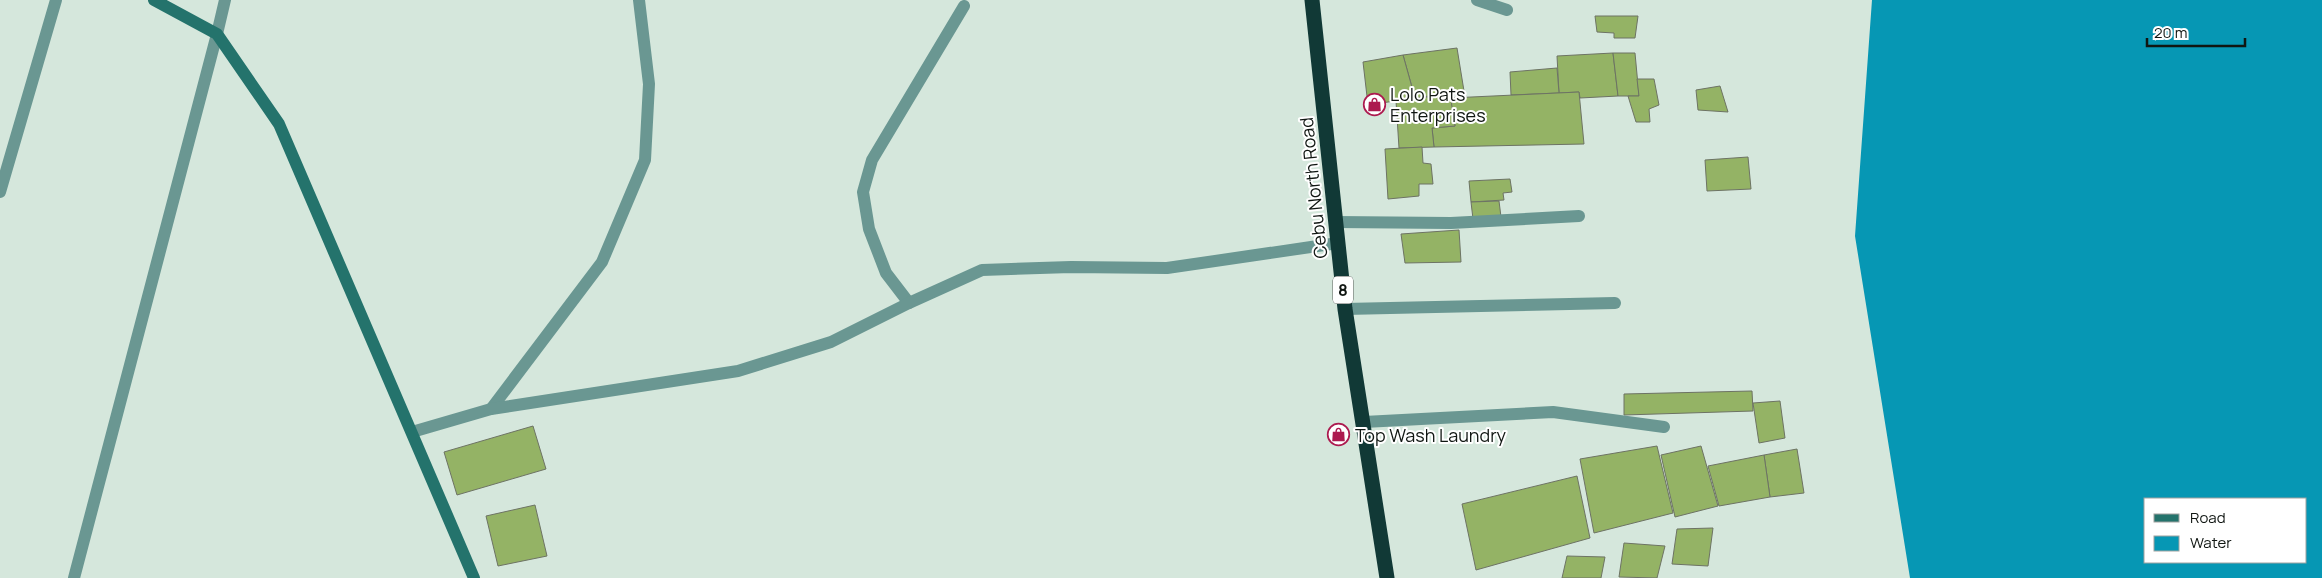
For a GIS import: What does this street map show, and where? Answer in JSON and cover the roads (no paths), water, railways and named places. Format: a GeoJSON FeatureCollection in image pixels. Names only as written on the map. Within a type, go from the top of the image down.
{"type":"FeatureCollection","features":[{"type":"Feature","properties":{"kind":"highway","name":"Cebu North Road"},"geometry":{"type":"LineString","coordinates":[[1312,0],[1345,309],[1387,578]]}},
{"type":"Feature","properties":{"kind":"street"},"geometry":{"type":"LineString","coordinates":[[0,192],[56,0]]}},
{"type":"Feature","properties":{"kind":"street"},"geometry":{"type":"LineString","coordinates":[[154,0],[217,34],[279,124],[474,578]]}},
{"type":"Feature","properties":{"kind":"street"},"geometry":{"type":"LineString","coordinates":[[74,578],[225,0]]}},
{"type":"Feature","properties":{"kind":"street"},"geometry":{"type":"LineString","coordinates":[[491,409],[602,262],[645,160],[649,84],[639,0]]}},
{"type":"Feature","properties":{"kind":"street"},"geometry":{"type":"LineString","coordinates":[[1477,0],[1507,10]]}},
{"type":"Feature","properties":{"kind":"street"},"geometry":{"type":"LineString","coordinates":[[909,303],[886,273],[869,229],[863,192],[872,160],[964,6]]}},
{"type":"Feature","properties":{"kind":"street"},"geometry":{"type":"LineString","coordinates":[[1335,222],[1450,223],[1579,216]]}},
{"type":"Feature","properties":{"kind":"street"},"geometry":{"type":"LineString","coordinates":[[412,432],[491,409],[738,371],[831,342],[909,303],[982,270],[1071,267],[1168,268],[1338,243]]}},
{"type":"Feature","properties":{"kind":"street"},"geometry":{"type":"LineString","coordinates":[[1345,309],[1615,303]]}},
{"type":"Feature","properties":{"kind":"street"},"geometry":{"type":"LineString","coordinates":[[1364,422],[1553,412],[1664,427]]}},
{"type":"Feature","properties":{"kind":"water"},"geometry":{"type":"Polygon","coordinates":[[[1872,0],[2322,0],[2322,578],[1910,578],[1855,236],[1872,0]]]}},
{"type":"Feature","properties":{"kind":"place","name":"Lolo Pats Enterprises"},"geometry":{"type":"Point","coordinates":[1374,104]}},
{"type":"Feature","properties":{"kind":"place","name":"Top Wash Laundry"},"geometry":{"type":"Point","coordinates":[1339,435]}}]}
